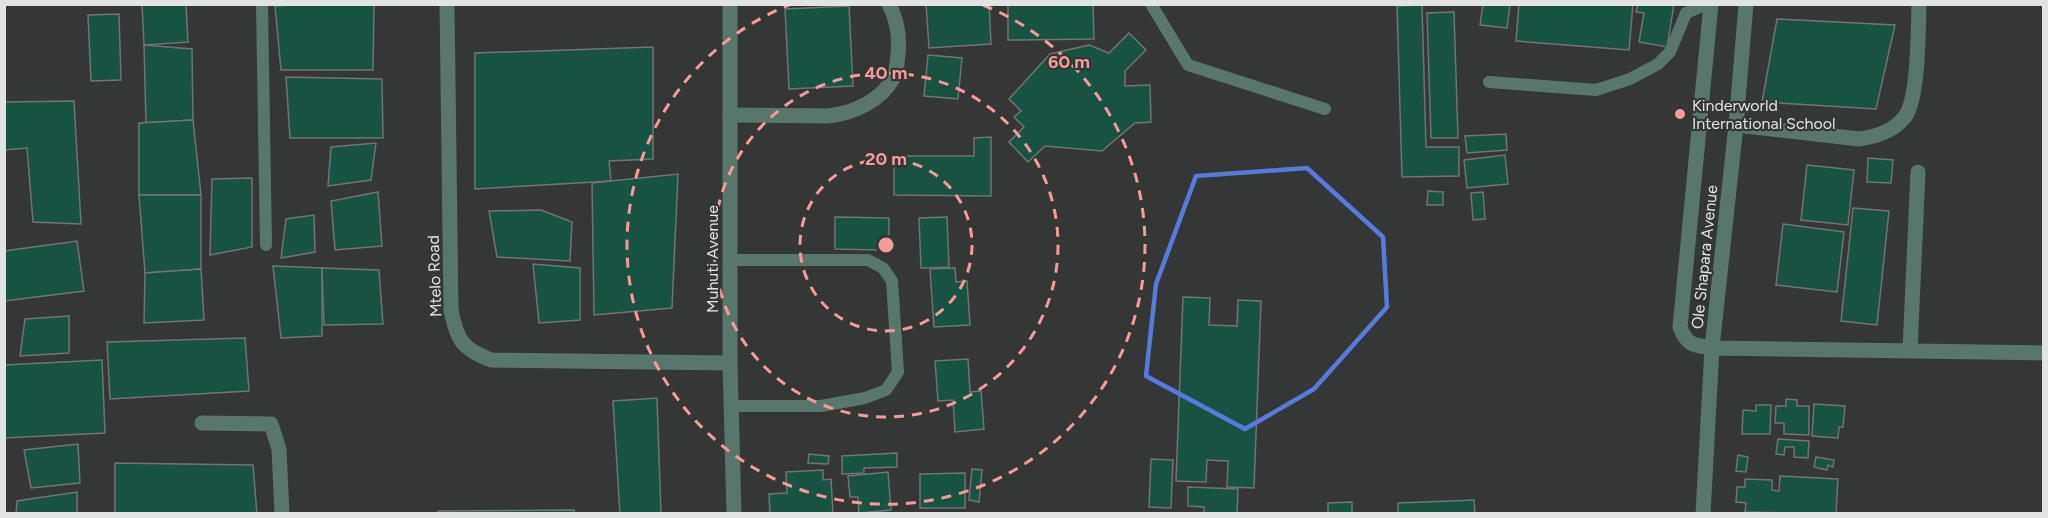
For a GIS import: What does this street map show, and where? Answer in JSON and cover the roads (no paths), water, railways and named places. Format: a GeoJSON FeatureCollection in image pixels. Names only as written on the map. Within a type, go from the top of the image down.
{"type":"FeatureCollection","features":[{"type":"Feature","properties":{"kind":"street","name":"Mtelo Road"},"geometry":{"type":"LineString","coordinates":[[447,4],[451,310],[455,332],[460,342],[470,350],[491,360],[730,363]]}},
{"type":"Feature","properties":{"kind":"street","name":"Muhuti Avenue"},"geometry":{"type":"LineString","coordinates":[[730,4],[729,260],[734,513]]}},
{"type":"Feature","properties":{"kind":"street"},"geometry":{"type":"LineString","coordinates":[[730,116],[845,114],[882,94],[895,75],[899,48],[893,12],[889,4]]}},
{"type":"Feature","properties":{"kind":"street"},"geometry":{"type":"LineString","coordinates":[[1709,4],[1680,327],[1684,338],[1694,345],[1712,348],[2043,353]]}},
{"type":"Feature","properties":{"kind":"street","name":"Ole Shapara Avenue"},"geometry":{"type":"LineString","coordinates":[[1703,513],[1712,348],[1736,125],[1746,4]]}},
{"type":"Feature","properties":{"kind":"street"},"geometry":{"type":"LineString","coordinates":[[1736,125],[1859,139],[1873,137],[1887,131],[1905,118],[1913,101],[1919,4]]}},
{"type":"Feature","properties":{"kind":"street"},"geometry":{"type":"LineString","coordinates":[[1910,350],[1918,172]]}},
{"type":"Feature","properties":{"kind":"street"},"geometry":{"type":"LineString","coordinates":[[202,423],[271,424],[279,449],[282,513]]}},
{"type":"Feature","properties":{"kind":"lane"},"geometry":{"type":"LineString","coordinates":[[262,4],[266,245]]}},
{"type":"Feature","properties":{"kind":"lane"},"geometry":{"type":"LineString","coordinates":[[1151,4],[1188,65],[1325,109]]}},
{"type":"Feature","properties":{"kind":"lane"},"geometry":{"type":"LineString","coordinates":[[1489,82],[1596,90],[1630,79],[1658,64],[1670,51],[1686,13],[1709,4]]}},
{"type":"Feature","properties":{"kind":"lane"},"geometry":{"type":"LineString","coordinates":[[729,260],[868,260],[883,268],[892,281],[898,372],[886,390],[854,400],[821,406],[731,406]]}},
{"type":"Feature","properties":{"kind":"place","name":"Kinderworld International School"},"geometry":{"type":"Point","coordinates":[1680,114]}}]}
